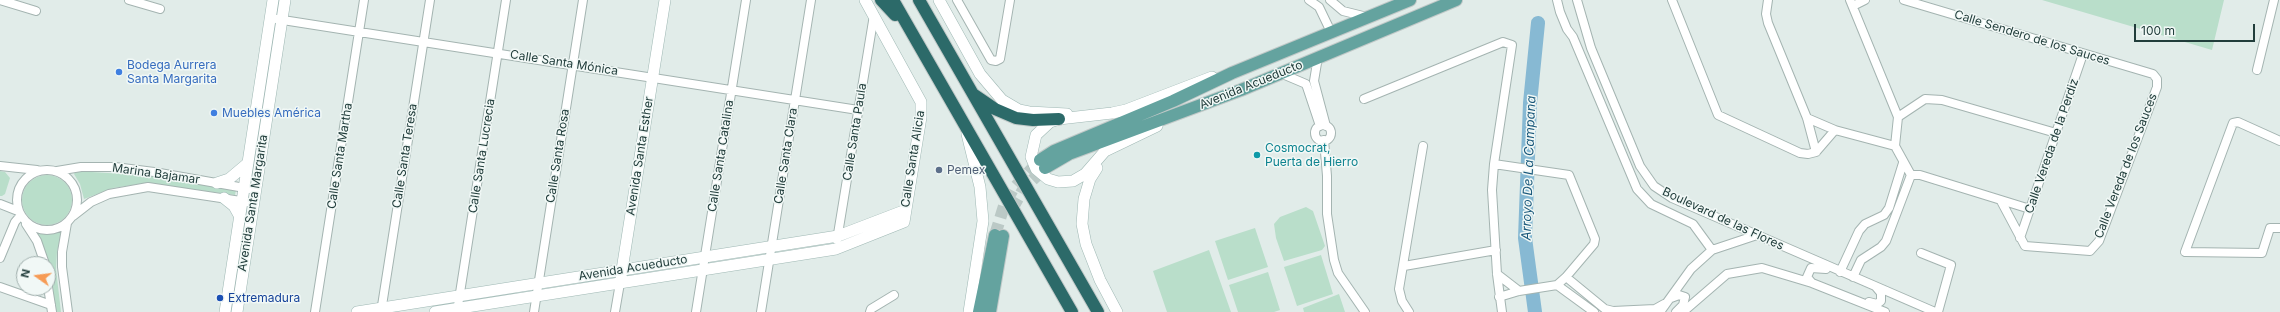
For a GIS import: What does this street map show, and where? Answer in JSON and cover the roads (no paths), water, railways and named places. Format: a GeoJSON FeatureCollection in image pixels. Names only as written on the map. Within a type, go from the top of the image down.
{"type":"FeatureCollection","features":[{"type":"Feature","properties":{"kind":"highway"},"geometry":{"type":"LineString","coordinates":[[882,0],[911,32]]}},
{"type":"Feature","properties":{"kind":"highway"},"geometry":{"type":"LineString","coordinates":[[893,0],[1069,308]]}},
{"type":"Feature","properties":{"kind":"highway"},"geometry":{"type":"LineString","coordinates":[[919,0],[1098,312]]}},
{"type":"Feature","properties":{"kind":"highway"},"geometry":{"type":"LineString","coordinates":[[971,92],[995,109],[1016,118],[1033,120],[1059,119]]}},
{"type":"Feature","properties":{"kind":"highway"},"geometry":{"type":"LineString","coordinates":[[1084,288],[1103,312]]}},
{"type":"Feature","properties":{"kind":"main road","name":"Avenida Santa Margarita"},"geometry":{"type":"LineString","coordinates":[[225,312],[273,0]]}},
{"type":"Feature","properties":{"kind":"main road","name":"Avenida Santa Margarita"},"geometry":{"type":"LineString","coordinates":[[237,312],[285,0]]}},
{"type":"Feature","properties":{"kind":"main road","name":"Avenida Santa Esther"},"geometry":{"type":"LineString","coordinates":[[620,283],[665,0]]}},
{"type":"Feature","properties":{"kind":"main road"},"geometry":{"type":"LineString","coordinates":[[865,0],[874,15]]}},
{"type":"Feature","properties":{"kind":"main road"},"geometry":{"type":"LineString","coordinates":[[939,0],[983,79],[1002,100],[1019,110],[1029,112],[1100,115]]}},
{"type":"Feature","properties":{"kind":"main road","name":"Avenida Acueducto"},"geometry":{"type":"LineString","coordinates":[[1410,0],[1232,73],[1173,101],[1054,151],[1042,164],[1280,73],[1456,0]]}},
{"type":"Feature","properties":{"kind":"main road","name":"Calle Santa Alicia"},"geometry":{"type":"LineString","coordinates":[[874,15],[919,98],[922,112],[904,222]]}},
{"type":"Feature","properties":{"kind":"main road"},"geometry":{"type":"LineString","coordinates":[[1185,110],[1179,116],[1124,141],[1099,155],[1079,179],[1066,182],[1053,181],[1036,169],[1031,157],[1031,149],[1039,131],[1059,119],[1100,115],[1141,106],[1211,78],[1232,73]]}},
{"type":"Feature","properties":{"kind":"main road"},"geometry":{"type":"LineString","coordinates":[[965,127],[976,163],[983,204],[982,238],[969,312]]}},
{"type":"Feature","properties":{"kind":"main road"},"geometry":{"type":"LineString","coordinates":[[1117,312],[1100,280],[1086,244],[1081,216],[1084,199],[1094,172],[1105,156],[1124,141]]}},
{"type":"Feature","properties":{"kind":"main road"},"geometry":{"type":"LineString","coordinates":[[217,183],[229,179],[248,163]]}},
{"type":"Feature","properties":{"kind":"main road"},"geometry":{"type":"LineString","coordinates":[[224,198],[234,206],[239,215]]}},
{"type":"Feature","properties":{"kind":"main road","name":"Avenida Acueducto"},"geometry":{"type":"LineString","coordinates":[[357,312],[381,310],[459,296],[838,236],[906,210]]}},
{"type":"Feature","properties":{"kind":"main road","name":"Avenida Acueducto"},"geometry":{"type":"LineString","coordinates":[[436,312],[457,310],[536,296],[836,249],[904,222]]}},
{"type":"Feature","properties":{"kind":"main road"},"geometry":{"type":"LineString","coordinates":[[978,312],[999,236],[990,312]]}},
{"type":"Feature","properties":{"kind":"street"},"geometry":{"type":"LineString","coordinates":[[0,0],[36,11]]}},
{"type":"Feature","properties":{"kind":"street"},"geometry":{"type":"LineString","coordinates":[[129,0],[148,3],[160,9]]}},
{"type":"Feature","properties":{"kind":"street","name":"Calle Santa Martha"},"geometry":{"type":"LineString","coordinates":[[315,312],[364,0]]}},
{"type":"Feature","properties":{"kind":"street","name":"Calle Santa Teresa"},"geometry":{"type":"LineString","coordinates":[[381,310],[430,0]]}},
{"type":"Feature","properties":{"kind":"street","name":"Calle Santa Lucrecia"},"geometry":{"type":"LineString","coordinates":[[457,310],[506,0]]}},
{"type":"Feature","properties":{"kind":"street","name":"Calle Santa Rosa"},"geometry":{"type":"LineString","coordinates":[[534,312],[583,0]]}},
{"type":"Feature","properties":{"kind":"street","name":"Calle Santa Catalina"},"geometry":{"type":"LineString","coordinates":[[696,312],[746,0]]}},
{"type":"Feature","properties":{"kind":"street","name":"Calle Santa Clara"},"geometry":{"type":"LineString","coordinates":[[761,312],[811,0]]}},
{"type":"Feature","properties":{"kind":"street"},"geometry":{"type":"LineString","coordinates":[[957,0],[991,60],[996,62],[1000,59],[1010,0]]}},
{"type":"Feature","properties":{"kind":"street"},"geometry":{"type":"LineString","coordinates":[[1309,0],[1318,7],[1331,32]]}},
{"type":"Feature","properties":{"kind":"street"},"geometry":{"type":"LineString","coordinates":[[1330,0],[1343,11],[1368,17]]}},
{"type":"Feature","properties":{"kind":"street","name":"Boulevard de las Flores"},"geometry":{"type":"LineString","coordinates":[[1577,0],[1591,48],[1640,166],[1654,186],[1672,198],[1935,312]]}},
{"type":"Feature","properties":{"kind":"street"},"geometry":{"type":"LineString","coordinates":[[1672,0],[1718,115],[1800,153],[1808,154],[1816,152],[1835,130]]}},
{"type":"Feature","properties":{"kind":"street"},"geometry":{"type":"LineString","coordinates":[[1768,0],[1766,14],[1768,23],[1807,118],[1816,152]]}},
{"type":"Feature","properties":{"kind":"street"},"geometry":{"type":"LineString","coordinates":[[1865,0],[1851,3],[1898,117],[1895,146],[1903,163],[1911,175]]}},
{"type":"Feature","properties":{"kind":"street","name":"Calle Sendero de los Sauces"},"geometry":{"type":"LineString","coordinates":[[1904,0],[2153,74],[2157,79]]}},
{"type":"Feature","properties":{"kind":"street"},"geometry":{"type":"LineString","coordinates":[[2257,70],[2274,0]]}},
{"type":"Feature","properties":{"kind":"street","name":"Boulevard de las Flores"},"geometry":{"type":"LineString","coordinates":[[1558,2],[1564,8],[1573,37],[1637,189],[1651,204],[1693,224],[1712,250]]}},
{"type":"Feature","properties":{"kind":"street","name":"Calle Santa Paula"},"geometry":{"type":"LineString","coordinates":[[836,249],[874,15]]}},
{"type":"Feature","properties":{"kind":"street","name":"Calle Santa Mónica"},"geometry":{"type":"LineString","coordinates":[[270,18],[858,110]]}},
{"type":"Feature","properties":{"kind":"street"},"geometry":{"type":"LineString","coordinates":[[1364,99],[1503,42],[1512,45],[1494,164],[1492,190],[1497,274],[1502,312]]}},
{"type":"Feature","properties":{"kind":"street","name":"Calle Vereda de la Perdiz"},"geometry":{"type":"LineString","coordinates":[[2020,238],[2083,54]]}},
{"type":"Feature","properties":{"kind":"street"},"geometry":{"type":"LineString","coordinates":[[1318,57],[1310,83],[1323,126],[1330,130],[1330,135],[1324,140]]}},
{"type":"Feature","properties":{"kind":"street"},"geometry":{"type":"LineString","coordinates":[[1280,73],[1310,83]]}},
{"type":"Feature","properties":{"kind":"street","name":"Calle Vereda de los Sauces"},"geometry":{"type":"LineString","coordinates":[[2020,238],[2025,246],[2090,252],[2099,241],[2157,87],[2157,79]]}},
{"type":"Feature","properties":{"kind":"street"},"geometry":{"type":"LineString","coordinates":[[1594,87],[1606,83]]}},
{"type":"Feature","properties":{"kind":"street"},"geometry":{"type":"LineString","coordinates":[[1898,117],[1925,99],[1942,100],[2056,132]]}},
{"type":"Feature","properties":{"kind":"street"},"geometry":{"type":"LineString","coordinates":[[1807,118],[1835,130],[1895,146]]}},
{"type":"Feature","properties":{"kind":"street"},"geometry":{"type":"LineString","coordinates":[[2280,141],[2238,122],[2233,123],[2185,252],[2262,253],[2270,228],[2280,228]]}},
{"type":"Feature","properties":{"kind":"street"},"geometry":{"type":"LineString","coordinates":[[1323,126],[1316,130],[1316,135],[1319,139],[1324,140]]}},
{"type":"Feature","properties":{"kind":"street"},"geometry":{"type":"LineString","coordinates":[[1324,140],[1327,176],[1327,214],[1334,260],[1338,273],[1365,312]]}},
{"type":"Feature","properties":{"kind":"street"},"geometry":{"type":"LineString","coordinates":[[1409,312],[1400,296],[1423,146]]}},
{"type":"Feature","properties":{"kind":"street"},"geometry":{"type":"LineString","coordinates":[[1812,283],[1807,277],[1811,268],[1839,271],[1859,231],[1865,224],[1884,215],[1889,208],[1903,163]]}},
{"type":"Feature","properties":{"kind":"street"},"geometry":{"type":"LineString","coordinates":[[1494,164],[1569,175],[1594,233],[1594,244],[1566,277],[1557,285],[1522,290],[1499,297]]}},
{"type":"Feature","properties":{"kind":"street"},"geometry":{"type":"LineString","coordinates":[[0,166],[38,170]]}},
{"type":"Feature","properties":{"kind":"street","name":"Marina Bajamar"},"geometry":{"type":"LineString","coordinates":[[56,170],[81,167],[115,167],[154,172],[256,190]]}},
{"type":"Feature","properties":{"kind":"street"},"geometry":{"type":"LineString","coordinates":[[42,256],[37,241],[21,215],[16,201],[17,191],[22,182],[29,175],[45,168],[56,170],[66,176],[73,184],[77,195],[76,206],[69,220],[62,252],[68,312]]}},
{"type":"Feature","properties":{"kind":"street"},"geometry":{"type":"LineString","coordinates":[[1911,175],[1920,175],[2030,209]]}},
{"type":"Feature","properties":{"kind":"street"},"geometry":{"type":"LineString","coordinates":[[1853,277],[1862,260],[1881,247],[1886,241],[1911,175]]}},
{"type":"Feature","properties":{"kind":"street","name":"Marina Bajamar"},"geometry":{"type":"LineString","coordinates":[[69,220],[91,202],[109,194],[129,189],[148,187],[254,203]]}},
{"type":"Feature","properties":{"kind":"street"},"geometry":{"type":"LineString","coordinates":[[2001,201],[2020,238]]}},
{"type":"Feature","properties":{"kind":"street"},"geometry":{"type":"LineString","coordinates":[[0,204],[21,215],[31,226],[45,230],[59,228],[69,220]]}},
{"type":"Feature","properties":{"kind":"street"},"geometry":{"type":"LineString","coordinates":[[0,258],[15,222],[21,215]]}},
{"type":"Feature","properties":{"kind":"street"},"geometry":{"type":"LineString","coordinates":[[1660,312],[1691,269],[1712,250],[1757,235]]}},
{"type":"Feature","properties":{"kind":"street"},"geometry":{"type":"LineString","coordinates":[[1404,266],[1496,250]]}},
{"type":"Feature","properties":{"kind":"street"},"geometry":{"type":"LineString","coordinates":[[1921,253],[1951,265],[1938,312]]}},
{"type":"Feature","properties":{"kind":"street"},"geometry":{"type":"LineString","coordinates":[[1683,312],[1727,274],[1762,268],[1812,283],[1885,312]]}},
{"type":"Feature","properties":{"kind":"street"},"geometry":{"type":"LineString","coordinates":[[1497,274],[1522,290]]}},
{"type":"Feature","properties":{"kind":"street"},"geometry":{"type":"LineString","coordinates":[[1566,277],[1605,309],[1613,311],[1655,309],[1679,295],[1684,297],[1683,304],[1676,312]]}},
{"type":"Feature","properties":{"kind":"street","name":"Avenida Santa Esther"},"geometry":{"type":"LineString","coordinates":[[615,312],[620,283]]}},
{"type":"Feature","properties":{"kind":"street"},"geometry":{"type":"LineString","coordinates":[[1557,285],[1594,312]]}},
{"type":"Feature","properties":{"kind":"street"},"geometry":{"type":"LineString","coordinates":[[1850,299],[1880,303],[1882,296],[1875,286]]}},
{"type":"Feature","properties":{"kind":"street"},"geometry":{"type":"LineString","coordinates":[[0,287],[51,309]]}},
{"type":"Feature","properties":{"kind":"street"},"geometry":{"type":"LineString","coordinates":[[870,312],[871,309],[894,295]]}},
{"type":"Feature","properties":{"kind":"street"},"geometry":{"type":"LineString","coordinates":[[49,296],[51,309]]}},
{"type":"Feature","properties":{"kind":"waterway","name":"Arroyo De La Campana"},"geometry":{"type":"LineString","coordinates":[[1535,312],[1525,238],[1530,103],[1538,23]]}},
{"type":"Feature","properties":{"kind":"tunnel"},"geometry":{"type":"LineString","coordinates":[[995,235],[1004,206],[1013,189],[1040,160]]}},
{"type":"Feature","properties":{"kind":"tunnel"},"geometry":{"type":"LineString","coordinates":[[1012,209],[1024,188],[1045,168]]}},
{"type":"Feature","properties":{"kind":"place","name":"Bodega Aurrera Santa Margarita"},"geometry":{"type":"Point","coordinates":[119,72]}},
{"type":"Feature","properties":{"kind":"place","name":"Muebles América"},"geometry":{"type":"Point","coordinates":[214,113]}},
{"type":"Feature","properties":{"kind":"place","name":"Cosmocrat, Puerta de Hierro"},"geometry":{"type":"Point","coordinates":[1257,155]}},
{"type":"Feature","properties":{"kind":"place","name":"Pemex"},"geometry":{"type":"Point","coordinates":[939,170]}},
{"type":"Feature","properties":{"kind":"place","name":"Extremadura"},"geometry":{"type":"Point","coordinates":[220,298]}}]}
